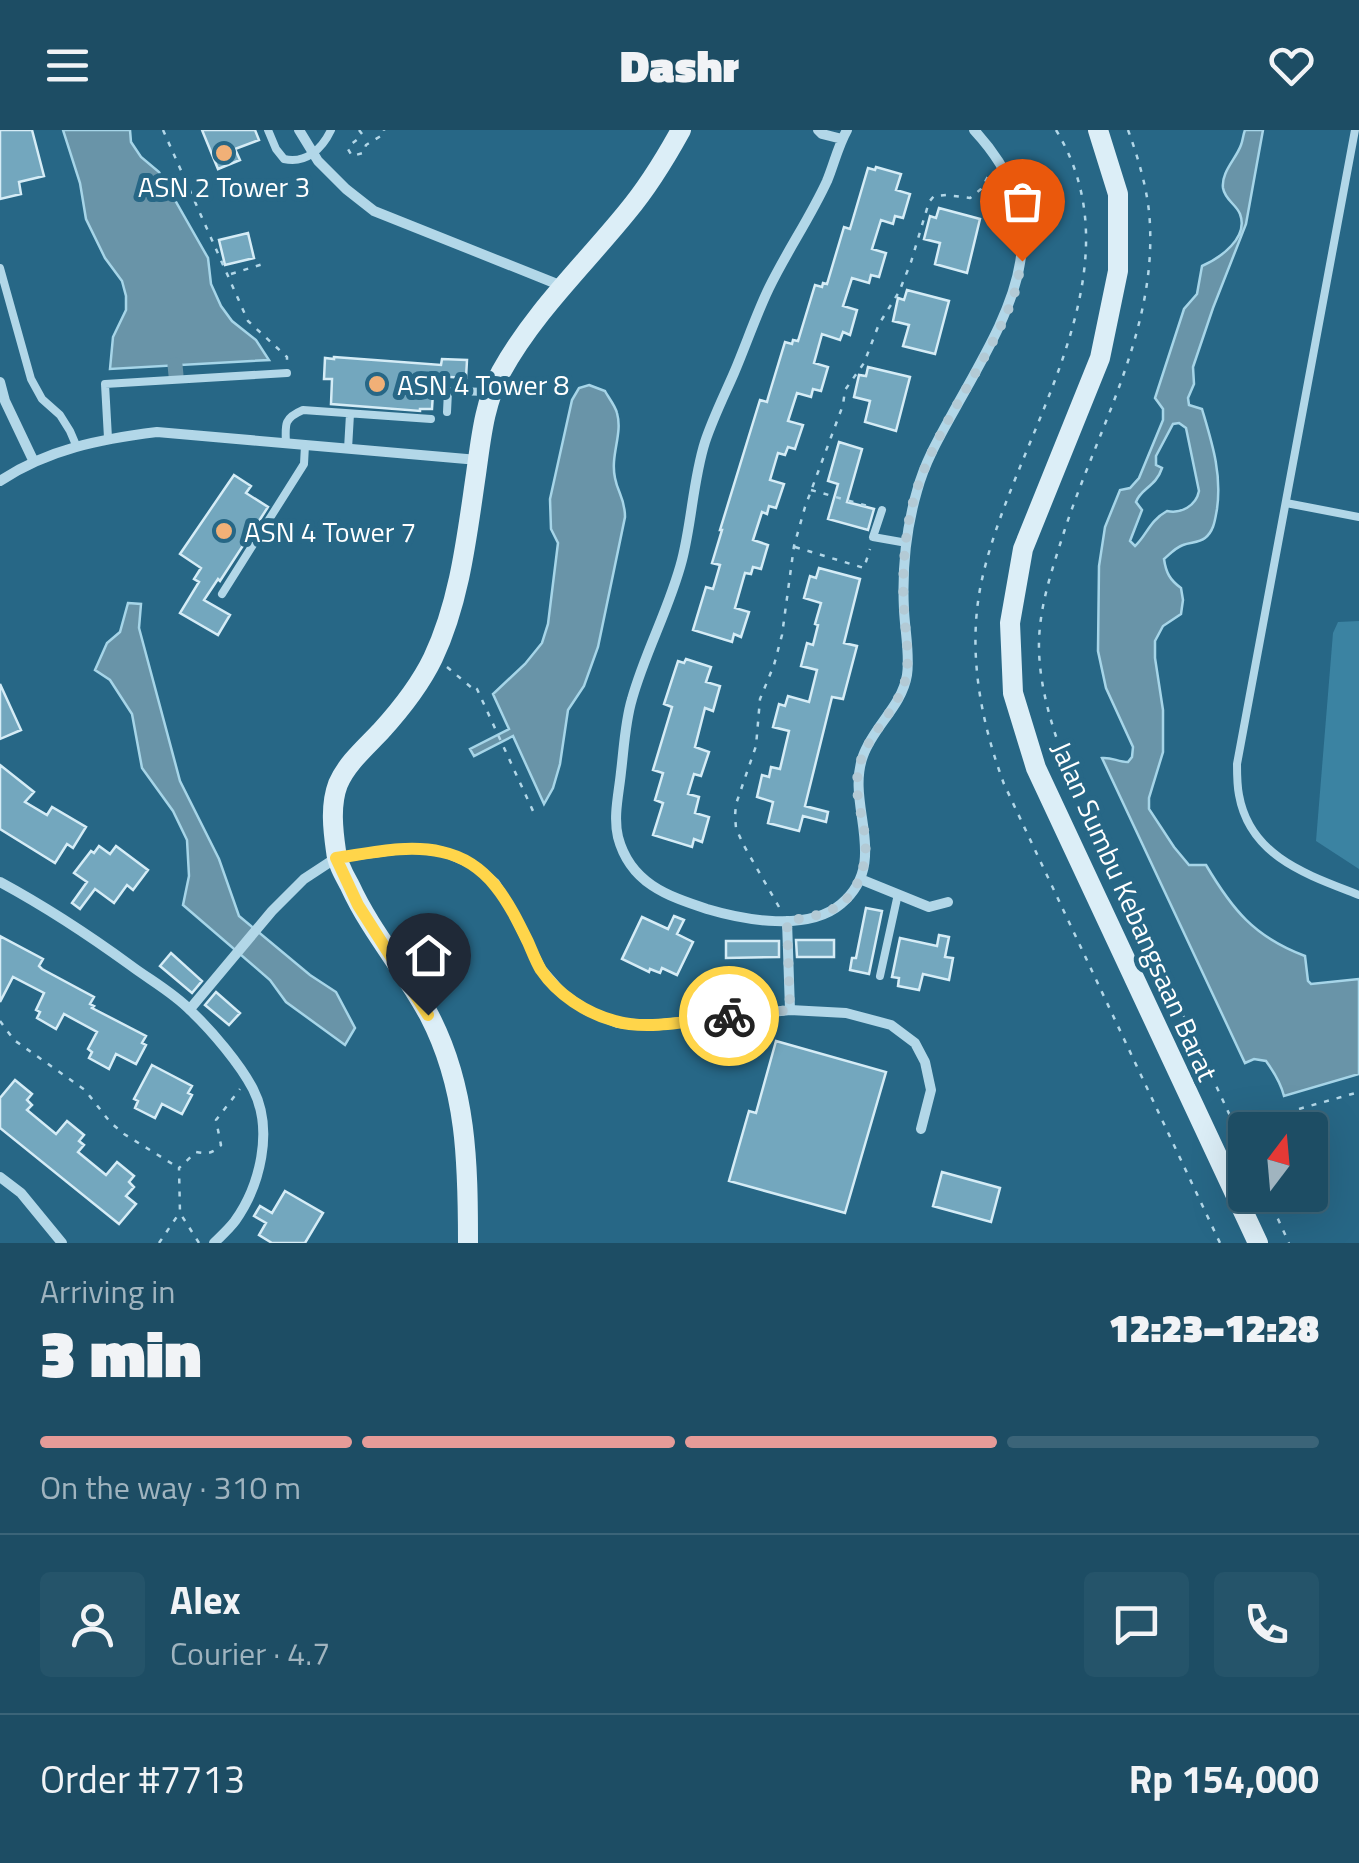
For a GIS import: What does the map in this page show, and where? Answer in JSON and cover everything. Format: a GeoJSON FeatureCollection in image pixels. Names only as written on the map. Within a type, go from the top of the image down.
{"type":"FeatureCollection","features":[{"type":"Feature","properties":{"kind":"street"},"geometry":{"type":"LineString","coordinates":[[299,130],[346,190],[374,211],[562,286]]}},
{"type":"Feature","properties":{"kind":"street"},"geometry":{"type":"LineString","coordinates":[[468,1243],[464,1119],[451,1069],[428,1015],[358,905],[336,858],[332,818],[338,784],[354,758],[410,697],[434,656],[464,557],[485,413],[499,376],[519,342],[562,286],[662,164],[680,130]]}},
{"type":"Feature","properties":{"kind":"street"},"geometry":{"type":"LineString","coordinates":[[818,130],[822,134],[845,134],[826,181],[770,288],[706,437],[682,561],[630,702],[616,809],[618,837],[647,883],[668,896],[720,913],[761,920],[787,921],[826,914],[844,902],[860,879],[866,831],[857,795],[858,772],[864,751],[899,698],[907,674],[904,602],[911,513],[920,479],[938,440],[1014,294],[1022,261],[1018,204],[1005,169],[974,130]]}},
{"type":"Feature","properties":{"kind":"street","name":"Jalan Sumbu Kebangsaan Barat"},"geometry":{"type":"LineString","coordinates":[[1098,130],[1118,194],[1118,271],[1100,358],[1023,549],[1010,623],[1013,694],[1036,768],[1258,1243]]}},
{"type":"Feature","properties":{"kind":"street"},"geometry":{"type":"LineString","coordinates":[[0,382],[34,462]]}},
{"type":"Feature","properties":{"kind":"street"},"geometry":{"type":"LineString","coordinates":[[0,480],[76,446],[157,432],[478,460]]}},
{"type":"Feature","properties":{"kind":"street"},"geometry":{"type":"LineString","coordinates":[[190,1009],[272,911],[304,879],[336,858],[409,848],[444,852],[472,864],[495,883],[541,970],[562,994],[586,1010],[618,1023],[653,1024],[790,1010],[846,1013],[892,1026],[915,1043],[925,1062],[932,1090],[921,1129]]}},
{"type":"Feature","properties":{"kind":"street"},"geometry":{"type":"LineString","coordinates":[[860,879],[929,906],[948,902]]}},
{"type":"Feature","properties":{"kind":"street"},"geometry":{"type":"LineString","coordinates":[[0,882],[78,928],[190,1009],[254,1091],[263,1122],[262,1154],[253,1191],[234,1223],[214,1243]]}},
{"type":"Feature","properties":{"kind":"street"},"geometry":{"type":"LineString","coordinates":[[787,921],[790,1010]]}},
{"type":"Feature","properties":{"kind":"street"},"geometry":{"type":"LineString","coordinates":[[0,1177],[21,1193],[62,1243]]}},
{"type":"Feature","properties":{"kind":"lane"},"geometry":{"type":"LineString","coordinates":[[268,130],[284,159],[296,162],[314,154],[331,130]]}},
{"type":"Feature","properties":{"kind":"lane"},"geometry":{"type":"LineString","coordinates":[[1355,130],[1237,764],[1238,795],[1246,822],[1266,848],[1294,868],[1359,895]]}},
{"type":"Feature","properties":{"kind":"lane"},"geometry":{"type":"LineString","coordinates":[[0,268],[31,380],[42,399],[60,415],[76,446]]}},
{"type":"Feature","properties":{"kind":"lane"},"geometry":{"type":"LineString","coordinates":[[108,438],[105,384],[287,373]]}},
{"type":"Feature","properties":{"kind":"lane"},"geometry":{"type":"LineString","coordinates":[[448,412],[448,391],[492,392]]}},
{"type":"Feature","properties":{"kind":"lane"},"geometry":{"type":"LineString","coordinates":[[286,443],[285,424],[303,410],[431,420]]}},
{"type":"Feature","properties":{"kind":"lane"},"geometry":{"type":"LineString","coordinates":[[348,449],[350,414]]}},
{"type":"Feature","properties":{"kind":"lane"},"geometry":{"type":"LineString","coordinates":[[222,594],[304,464],[304,445]]}},
{"type":"Feature","properties":{"kind":"lane"},"geometry":{"type":"LineString","coordinates":[[1286,503],[1359,517]]}},
{"type":"Feature","properties":{"kind":"lane"},"geometry":{"type":"LineString","coordinates":[[882,510],[874,537],[907,544]]}},
{"type":"Feature","properties":{"kind":"lane"},"geometry":{"type":"LineString","coordinates":[[880,976],[898,894]]}},
{"type":"Feature","properties":{"kind":"path"},"geometry":{"type":"LineString","coordinates":[[163,130],[248,321],[287,357],[287,373]]}},
{"type":"Feature","properties":{"kind":"path"},"geometry":{"type":"LineString","coordinates":[[360,130],[360,138],[348,148],[352,156],[363,153],[384,130]]}},
{"type":"Feature","properties":{"kind":"path"},"geometry":{"type":"LineString","coordinates":[[1056,130],[1084,201],[1086,267],[1070,339],[998,520],[987,559],[977,621],[980,696],[986,730],[1004,784],[1220,1243]]}},
{"type":"Feature","properties":{"kind":"path"},"geometry":{"type":"LineString","coordinates":[[1128,130],[1141,171],[1150,226],[1144,300],[1052,570],[1041,620],[1042,684],[1062,754],[1228,1112]]}},
{"type":"Feature","properties":{"kind":"path"},"geometry":{"type":"LineString","coordinates":[[787,921],[743,844],[734,816],[756,746],[760,699],[782,635],[794,546],[845,390],[864,364],[879,324],[899,292],[929,202],[934,196],[970,198],[981,189],[998,159]]}},
{"type":"Feature","properties":{"kind":"path"},"geometry":{"type":"LineString","coordinates":[[228,276],[263,264]]}},
{"type":"Feature","properties":{"kind":"path"},"geometry":{"type":"LineString","coordinates":[[811,490],[882,510]]}},
{"type":"Feature","properties":{"kind":"path"},"geometry":{"type":"LineString","coordinates":[[794,546],[864,568],[874,537]]}},
{"type":"Feature","properties":{"kind":"path"},"geometry":{"type":"LineString","coordinates":[[434,656],[478,689],[533,812]]}},
{"type":"Feature","properties":{"kind":"path"},"geometry":{"type":"LineString","coordinates":[[0,1022],[14,1040],[85,1090],[124,1134],[179,1168]]}},
{"type":"Feature","properties":{"kind":"path"},"geometry":{"type":"LineString","coordinates":[[199,1243],[180,1213],[179,1168],[196,1152],[214,1152],[220,1145],[216,1120],[247,1080]]}},
{"type":"Feature","properties":{"kind":"path"},"geometry":{"type":"LineString","coordinates":[[1288,1112],[1359,1092]]}},
{"type":"Feature","properties":{"kind":"path"},"geometry":{"type":"LineString","coordinates":[[1275,1212],[1289,1243]]}},
{"type":"Feature","properties":{"kind":"path"},"geometry":{"type":"LineString","coordinates":[[160,1243],[180,1213]]}},
{"type":"Feature","properties":{"kind":"shaded area"},"geometry":{"type":"Polygon","coordinates":[[[63,130],[130,130],[131,142],[159,172],[208,258],[211,284],[221,306],[232,321],[256,340],[269,360],[110,369],[113,337],[126,310],[126,296],[122,281],[105,258],[86,219],[80,183],[63,130]]]}},
{"type":"Feature","properties":{"kind":"shaded area"},"geometry":{"type":"Polygon","coordinates":[[[1245,130],[1263,130],[1246,224],[1193,367],[1194,384],[1188,398],[1189,405],[1202,409],[1212,446],[1218,483],[1217,509],[1208,535],[1180,546],[1164,559],[1169,576],[1181,588],[1183,600],[1181,614],[1163,626],[1155,641],[1163,710],[1163,752],[1149,809],[1189,865],[1206,865],[1246,920],[1272,940],[1305,956],[1311,984],[1359,979],[1359,1074],[1284,1096],[1266,1061],[1254,1059],[1245,1063],[1102,758],[1128,762],[1133,747],[1106,688],[1098,651],[1099,566],[1105,527],[1120,490],[1130,488],[1139,478],[1163,420],[1163,409],[1155,398],[1184,309],[1197,294],[1202,266],[1224,252],[1240,231],[1240,214],[1226,196],[1223,182],[1245,130]],[[1173,424],[1156,456],[1156,465],[1162,468],[1136,502],[1142,510],[1130,541],[1135,546],[1161,515],[1187,508],[1195,501],[1199,491],[1186,428],[1173,424]]]}},
{"type":"Feature","properties":{"kind":"shaded area"},"geometry":{"type":"Polygon","coordinates":[[[589,385],[605,391],[617,413],[614,469],[625,517],[598,647],[584,686],[568,710],[560,764],[544,804],[513,736],[474,756],[470,749],[509,729],[493,694],[542,643],[558,543],[551,529],[550,499],[572,400],[579,388],[589,385]]]}},
{"type":"Feature","properties":{"kind":"shaded area"},"geometry":{"type":"Polygon","coordinates":[[[128,603],[141,604],[139,628],[180,781],[219,859],[239,916],[336,992],[355,1028],[345,1045],[286,1002],[270,980],[183,905],[189,876],[187,840],[173,811],[142,768],[132,714],[110,680],[95,670],[107,643],[120,632],[128,603]]]}},
{"type":"Feature","properties":{"kind":"shaded area"},"geometry":{"type":"Polygon","coordinates":[[[1359,621],[1359,869],[1316,841],[1333,633],[1338,622],[1359,621]]]}},
{"type":"Feature","properties":{"kind":"building"},"geometry":{"type":"Polygon","coordinates":[[[0,130],[32,130],[44,176],[19,182],[21,194],[0,199],[0,130]]]}},
{"type":"Feature","properties":{"kind":"building","name":"ASN 2 Tower 3"},"geometry":{"type":"Polygon","coordinates":[[[202,130],[255,130],[259,140],[235,149],[240,160],[218,169],[202,130]]]}},
{"type":"Feature","properties":{"kind":"building"},"geometry":{"type":"Polygon","coordinates":[[[868,168],[901,174],[896,190],[910,194],[903,218],[895,216],[893,224],[881,220],[872,249],[886,253],[879,277],[871,275],[869,283],[852,278],[843,306],[857,310],[850,335],[843,332],[840,340],[822,334],[814,363],[828,367],[821,391],[813,389],[811,397],[797,393],[788,421],[803,425],[795,449],[788,447],[785,455],[778,453],[770,480],[784,484],[776,508],[769,506],[767,514],[762,512],[753,540],[768,545],[761,569],[753,567],[751,574],[745,573],[735,608],[749,612],[741,637],[734,634],[732,642],[693,630],[706,587],[713,589],[720,565],[712,563],[720,530],[760,400],[767,402],[785,342],[798,341],[815,285],[827,284],[844,227],[850,229],[868,168]]]}},
{"type":"Feature","properties":{"kind":"building"},"geometry":{"type":"Polygon","coordinates":[[[939,208],[980,219],[967,273],[935,264],[940,243],[924,239],[930,216],[936,218],[939,208]]]}},
{"type":"Feature","properties":{"kind":"building"},"geometry":{"type":"Polygon","coordinates":[[[248,233],[254,258],[225,265],[219,240],[248,233]]]}},
{"type":"Feature","properties":{"kind":"building"},"geometry":{"type":"Polygon","coordinates":[[[907,290],[949,301],[935,354],[903,346],[909,325],[893,321],[898,298],[904,300],[907,290]]]}},
{"type":"Feature","properties":{"kind":"building","name":"ASN 4 Tower 8"},"geometry":{"type":"Polygon","coordinates":[[[325,358],[441,365],[442,359],[467,360],[466,378],[434,376],[432,409],[331,404],[332,379],[324,379],[325,358]]]}},
{"type":"Feature","properties":{"kind":"building"},"geometry":{"type":"Polygon","coordinates":[[[868,367],[910,377],[896,431],[865,422],[870,401],[854,397],[859,375],[866,376],[868,367]]]}},
{"type":"Feature","properties":{"kind":"building"},"geometry":{"type":"Polygon","coordinates":[[[839,442],[862,449],[847,502],[874,509],[868,530],[828,519],[838,484],[828,481],[839,442]]]}},
{"type":"Feature","properties":{"kind":"building","name":"ASN 4 Tower 7"},"geometry":{"type":"Polygon","coordinates":[[[234,475],[251,486],[246,493],[268,507],[204,600],[230,615],[218,635],[180,613],[199,582],[194,579],[201,568],[180,554],[234,475]]]}},
{"type":"Feature","properties":{"kind":"building"},"geometry":{"type":"Polygon","coordinates":[[[819,568],[860,579],[844,643],[857,646],[843,699],[832,697],[805,806],[828,812],[826,822],[803,816],[799,831],[768,823],[773,802],[757,797],[762,775],[769,777],[771,767],[780,769],[789,731],[773,727],[779,704],[785,706],[788,696],[809,702],[817,670],[801,666],[807,643],[813,645],[821,603],[804,598],[810,576],[816,578],[819,568]]]}},
{"type":"Feature","properties":{"kind":"building"},"geometry":{"type":"Polygon","coordinates":[[[686,659],[711,667],[706,682],[720,686],[713,711],[705,708],[695,747],[709,752],[701,776],[694,774],[688,794],[699,797],[695,813],[709,817],[702,842],[694,839],[692,847],[653,835],[663,803],[655,800],[663,773],[653,770],[672,707],[664,704],[678,661],[684,663],[686,659]]]}},
{"type":"Feature","properties":{"kind":"building"},"geometry":{"type":"Polygon","coordinates":[[[0,684],[21,730],[0,739],[0,684]]]}},
{"type":"Feature","properties":{"kind":"building"},"geometry":{"type":"Polygon","coordinates":[[[0,765],[34,792],[25,802],[47,815],[52,807],[86,827],[73,848],[67,844],[55,863],[0,829],[0,765]]]}},
{"type":"Feature","properties":{"kind":"building"},"geometry":{"type":"Polygon","coordinates":[[[99,846],[110,854],[116,846],[148,870],[133,890],[127,885],[114,903],[95,889],[80,909],[72,903],[87,882],[74,873],[99,846]]]}},
{"type":"Feature","properties":{"kind":"building"},"geometry":{"type":"Polygon","coordinates":[[[866,908],[882,911],[869,974],[850,970],[866,908]]]}},
{"type":"Feature","properties":{"kind":"building"},"geometry":{"type":"Polygon","coordinates":[[[674,916],[684,920],[677,934],[693,942],[677,975],[662,968],[660,973],[650,969],[649,972],[622,959],[642,917],[668,929],[674,916]]]}},
{"type":"Feature","properties":{"kind":"building"},"geometry":{"type":"Polygon","coordinates":[[[939,935],[949,937],[945,957],[953,958],[949,980],[923,974],[919,990],[898,986],[899,978],[892,977],[900,938],[937,946],[939,935]]]}},
{"type":"Feature","properties":{"kind":"building"},"geometry":{"type":"Polygon","coordinates":[[[0,936],[43,959],[39,966],[42,969],[94,997],[92,1008],[146,1036],[142,1043],[146,1045],[136,1064],[116,1054],[109,1069],[89,1058],[92,1052],[88,1049],[97,1032],[64,1014],[56,1029],[37,1018],[40,1012],[36,1010],[44,993],[13,977],[0,1002],[0,936]]]}},
{"type":"Feature","properties":{"kind":"building"},"geometry":{"type":"Polygon","coordinates":[[[796,940],[834,940],[834,957],[797,957],[796,940]]]}},
{"type":"Feature","properties":{"kind":"building"},"geometry":{"type":"Polygon","coordinates":[[[726,941],[779,941],[779,957],[726,958],[726,941]]]}},
{"type":"Feature","properties":{"kind":"building"},"geometry":{"type":"Polygon","coordinates":[[[171,953],[202,981],[192,993],[160,966],[171,953]]]}},
{"type":"Feature","properties":{"kind":"building"},"geometry":{"type":"Polygon","coordinates":[[[216,992],[240,1013],[229,1025],[205,1005],[216,992]]]}},
{"type":"Feature","properties":{"kind":"building"},"geometry":{"type":"Polygon","coordinates":[[[776,1041],[886,1072],[845,1213],[729,1181],[749,1111],[756,1113],[776,1041]]]}},
{"type":"Feature","properties":{"kind":"building"},"geometry":{"type":"Polygon","coordinates":[[[152,1065],[192,1086],[188,1093],[192,1095],[182,1114],[162,1104],[155,1118],[135,1108],[138,1101],[134,1099],[152,1065]]]}},
{"type":"Feature","properties":{"kind":"building"},"geometry":{"type":"Polygon","coordinates":[[[15,1080],[32,1094],[27,1100],[32,1105],[27,1110],[56,1134],[67,1121],[84,1135],[79,1141],[84,1145],[78,1152],[106,1175],[117,1162],[134,1176],[129,1182],[134,1187],[126,1196],[136,1204],[119,1224],[0,1128],[0,1098],[15,1080]]]}},
{"type":"Feature","properties":{"kind":"building"},"geometry":{"type":"Polygon","coordinates":[[[942,1172],[1000,1188],[991,1222],[933,1206],[942,1172]]]}},
{"type":"Feature","properties":{"kind":"building"},"geometry":{"type":"Polygon","coordinates":[[[285,1191],[323,1213],[305,1243],[272,1243],[259,1235],[266,1223],[254,1216],[260,1206],[272,1213],[285,1191]]]}},
{"type":"Feature","properties":{"kind":"waterway"},"geometry":{"type":"LineString","coordinates":[[175,365],[176,375]]}},
{"type":"Feature","properties":{"kind":"way so far"},"geometry":{"type":"LineString","coordinates":[[729,1016],[790,1010],[787,921],[826,914],[844,902],[860,879],[866,831],[857,795],[858,772],[864,751],[899,698],[907,674],[905,557],[911,513],[920,479],[938,440],[1014,294],[1022,261]]}},
{"type":"Feature","properties":{"kind":"place","name":"ASN 2 Tower 3"},"geometry":{"type":"Point","coordinates":[224,153]}},
{"type":"Feature","properties":{"kind":"place","name":"ASN 4 Tower 8"},"geometry":{"type":"Point","coordinates":[377,384]}},
{"type":"Feature","properties":{"kind":"place","name":"ASN 4 Tower 7"},"geometry":{"type":"Point","coordinates":[224,531]}},
{"type":"Feature","properties":{"kind":"route"},"geometry":{"type":"LineString","coordinates":[[428,1015],[358,905],[336,858],[409,848],[444,852],[472,864],[495,883],[541,970],[562,994],[586,1010],[618,1023],[653,1024],[729,1016]]}}]}
